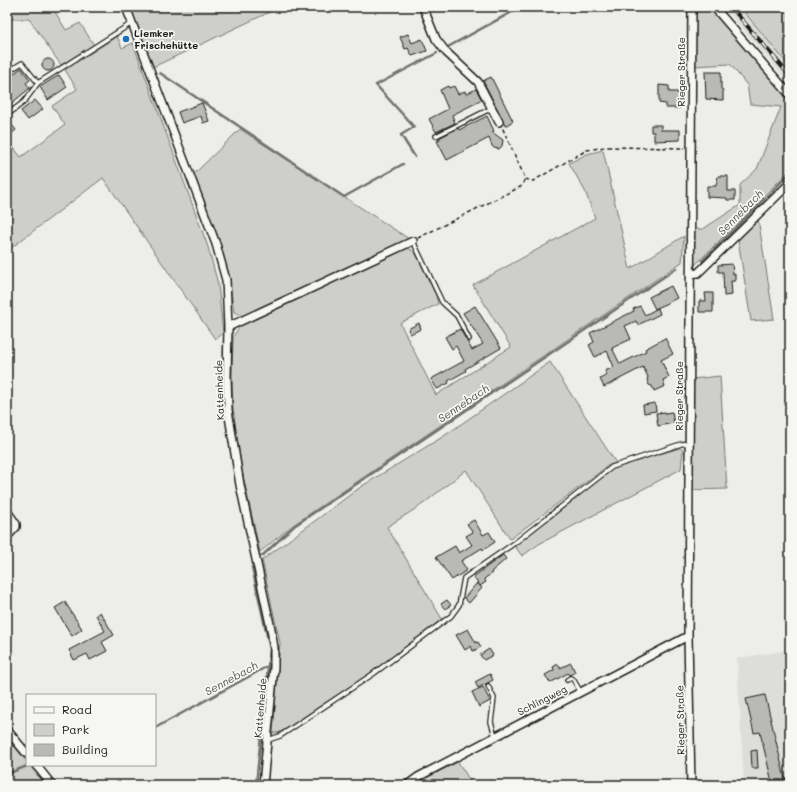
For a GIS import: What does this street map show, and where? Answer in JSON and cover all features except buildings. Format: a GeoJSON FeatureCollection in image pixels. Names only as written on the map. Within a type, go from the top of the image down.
{"type":"FeatureCollection","features":[{"type":"Feature","properties":{"kind":"street","name":"Kattenheide"},"geometry":{"type":"LineString","coordinates":[[126,7],[216,244],[226,280],[228,327],[228,410],[240,485],[274,648],[274,667],[263,785]]}},
{"type":"Feature","properties":{"kind":"street"},"geometry":{"type":"LineString","coordinates":[[423,7],[436,39],[446,52],[478,82],[499,122]]}},
{"type":"Feature","properties":{"kind":"street","name":"Rieger Straße"},"geometry":{"type":"LineString","coordinates":[[691,785],[688,636],[692,7]]}},
{"type":"Feature","properties":{"kind":"street"},"geometry":{"type":"LineString","coordinates":[[714,7],[790,95]]}},
{"type":"Feature","properties":{"kind":"street"},"geometry":{"type":"LineString","coordinates":[[690,274],[698,273],[790,182]]}},
{"type":"Feature","properties":{"kind":"street"},"geometry":{"type":"LineString","coordinates":[[228,327],[413,241]]}},
{"type":"Feature","properties":{"kind":"street"},"geometry":{"type":"LineString","coordinates":[[7,511],[16,524],[16,527],[7,537]]}},
{"type":"Feature","properties":{"kind":"street","name":"Schlingweg"},"geometry":{"type":"LineString","coordinates":[[407,785],[418,777],[495,736],[688,636]]}},
{"type":"Feature","properties":{"kind":"street"},"geometry":{"type":"LineString","coordinates":[[7,730],[26,753]]}},
{"type":"Feature","properties":{"kind":"street"},"geometry":{"type":"LineString","coordinates":[[37,766],[52,785]]}},
{"type":"Feature","properties":{"kind":"lane"},"geometry":{"type":"LineString","coordinates":[[7,115],[24,102],[38,83],[132,23]]}},
{"type":"Feature","properties":{"kind":"lane"},"geometry":{"type":"LineString","coordinates":[[7,72],[22,63],[38,83]]}},
{"type":"Feature","properties":{"kind":"lane"},"geometry":{"type":"LineString","coordinates":[[436,136],[492,108]]}},
{"type":"Feature","properties":{"kind":"lane"},"geometry":{"type":"LineString","coordinates":[[413,241],[442,302],[457,316],[469,339]]}},
{"type":"Feature","properties":{"kind":"lane"},"geometry":{"type":"LineString","coordinates":[[268,740],[280,736],[373,674],[451,616],[459,605],[464,578],[516,542],[612,467],[681,444],[689,443]]}},
{"type":"Feature","properties":{"kind":"lane"},"geometry":{"type":"LineString","coordinates":[[567,680],[570,678],[573,679],[580,691]]}},
{"type":"Feature","properties":{"kind":"lane"},"geometry":{"type":"LineString","coordinates":[[488,686],[494,698],[491,722],[495,736]]}},
{"type":"Feature","properties":{"kind":"path"},"geometry":{"type":"LineString","coordinates":[[499,122],[525,178],[533,181],[587,150],[605,147],[691,148]]}},
{"type":"Feature","properties":{"kind":"path"},"geometry":{"type":"LineString","coordinates":[[413,241],[522,186],[525,178]]}},
{"type":"Feature","properties":{"kind":"shaded area"},"geometry":{"type":"Polygon","coordinates":[[[724,7],[740,7],[790,67],[790,84],[724,7]]]}},
{"type":"Feature","properties":{"kind":"shaded area"},"geometry":{"type":"Polygon","coordinates":[[[790,650],[790,785],[744,785],[737,658],[790,650]]]}},
{"type":"Feature","properties":{"kind":"green space"},"geometry":{"type":"Polygon","coordinates":[[[7,7],[52,7],[66,30],[80,23],[94,45],[61,65],[29,19],[11,19],[7,27],[7,7]]]}},
{"type":"Feature","properties":{"kind":"green space"},"geometry":{"type":"Polygon","coordinates":[[[130,7],[273,7],[274,10],[153,67],[130,7]]]}},
{"type":"Feature","properties":{"kind":"green space"},"geometry":{"type":"Polygon","coordinates":[[[695,7],[709,7],[790,98],[790,169],[693,267],[693,229],[703,229],[740,205],[740,185],[757,169],[781,107],[750,104],[747,85],[730,64],[694,66],[695,7]]]}},
{"type":"Feature","properties":{"kind":"green space"},"geometry":{"type":"Polygon","coordinates":[[[740,7],[790,7],[790,67],[740,7]]]}},
{"type":"Feature","properties":{"kind":"green space"},"geometry":{"type":"Polygon","coordinates":[[[117,36],[122,48],[133,43],[208,247],[218,284],[223,333],[215,339],[103,178],[7,251],[7,153],[14,148],[21,157],[65,125],[52,106],[77,89],[65,70],[117,36]]]}},
{"type":"Feature","properties":{"kind":"green space"},"geometry":{"type":"Polygon","coordinates":[[[240,129],[409,239],[244,317],[234,312],[228,271],[193,175],[240,129]]]}},
{"type":"Feature","properties":{"kind":"green space"},"geometry":{"type":"Polygon","coordinates":[[[603,150],[630,269],[684,236],[682,262],[293,525],[260,552],[242,471],[233,409],[233,337],[241,324],[400,248],[408,248],[415,252],[436,295],[438,304],[400,323],[436,395],[511,347],[473,285],[595,218],[585,191],[569,163],[587,154],[603,150]]]}},
{"type":"Feature","properties":{"kind":"green space"},"geometry":{"type":"Polygon","coordinates":[[[758,218],[774,319],[751,321],[738,240],[758,218]]]}},
{"type":"Feature","properties":{"kind":"green space"},"geometry":{"type":"Polygon","coordinates":[[[550,362],[616,463],[609,465],[510,539],[466,470],[423,504],[387,527],[442,619],[371,673],[284,730],[278,733],[273,733],[280,643],[262,560],[362,486],[444,436],[550,362]]]}},
{"type":"Feature","properties":{"kind":"green space"},"geometry":{"type":"Polygon","coordinates":[[[720,376],[727,489],[691,490],[692,379],[720,376]]]}},
{"type":"Feature","properties":{"kind":"green space"},"geometry":{"type":"Polygon","coordinates":[[[680,448],[683,450],[681,469],[539,544],[522,556],[514,545],[613,468],[680,448]]]}},
{"type":"Feature","properties":{"kind":"green space"},"geometry":{"type":"Polygon","coordinates":[[[7,737],[26,761],[26,766],[30,766],[45,785],[7,785],[7,737]]]}},
{"type":"Feature","properties":{"kind":"green space"},"geometry":{"type":"Polygon","coordinates":[[[458,762],[473,785],[415,785],[420,781],[458,762]]]}},
{"type":"Feature","properties":{"kind":"waterway"},"geometry":{"type":"LineString","coordinates":[[446,48],[521,7]]}},
{"type":"Feature","properties":{"kind":"waterway"},"geometry":{"type":"LineString","coordinates":[[415,157],[401,135],[414,127],[376,85],[437,53]]}},
{"type":"Feature","properties":{"kind":"waterway"},"geometry":{"type":"LineString","coordinates":[[160,73],[344,197],[403,164]]}},
{"type":"Feature","properties":{"kind":"waterway","name":"Sennebach"},"geometry":{"type":"LineString","coordinates":[[702,261],[790,173]]}},
{"type":"Feature","properties":{"kind":"waterway","name":"Sennebach"},"geometry":{"type":"LineString","coordinates":[[262,556],[294,526],[677,268]]}},
{"type":"Feature","properties":{"kind":"waterway","name":"Sennebach"},"geometry":{"type":"LineString","coordinates":[[156,727],[268,666],[270,649],[252,567]]}},
{"type":"Feature","properties":{"kind":"waterway"},"geometry":{"type":"LineString","coordinates":[[256,785],[268,667]]}},
{"type":"Feature","properties":{"kind":"waterway","name":"Sennebach"},"geometry":{"type":"LineString","coordinates":[[7,774],[27,766]]}},
{"type":"Feature","properties":{"kind":"railway"},"geometry":{"type":"LineString","coordinates":[[731,7],[790,76]]}},
{"type":"Feature","properties":{"kind":"place","name":"Liemker Frischehütte"},"geometry":{"type":"Point","coordinates":[126,39]}}]}
